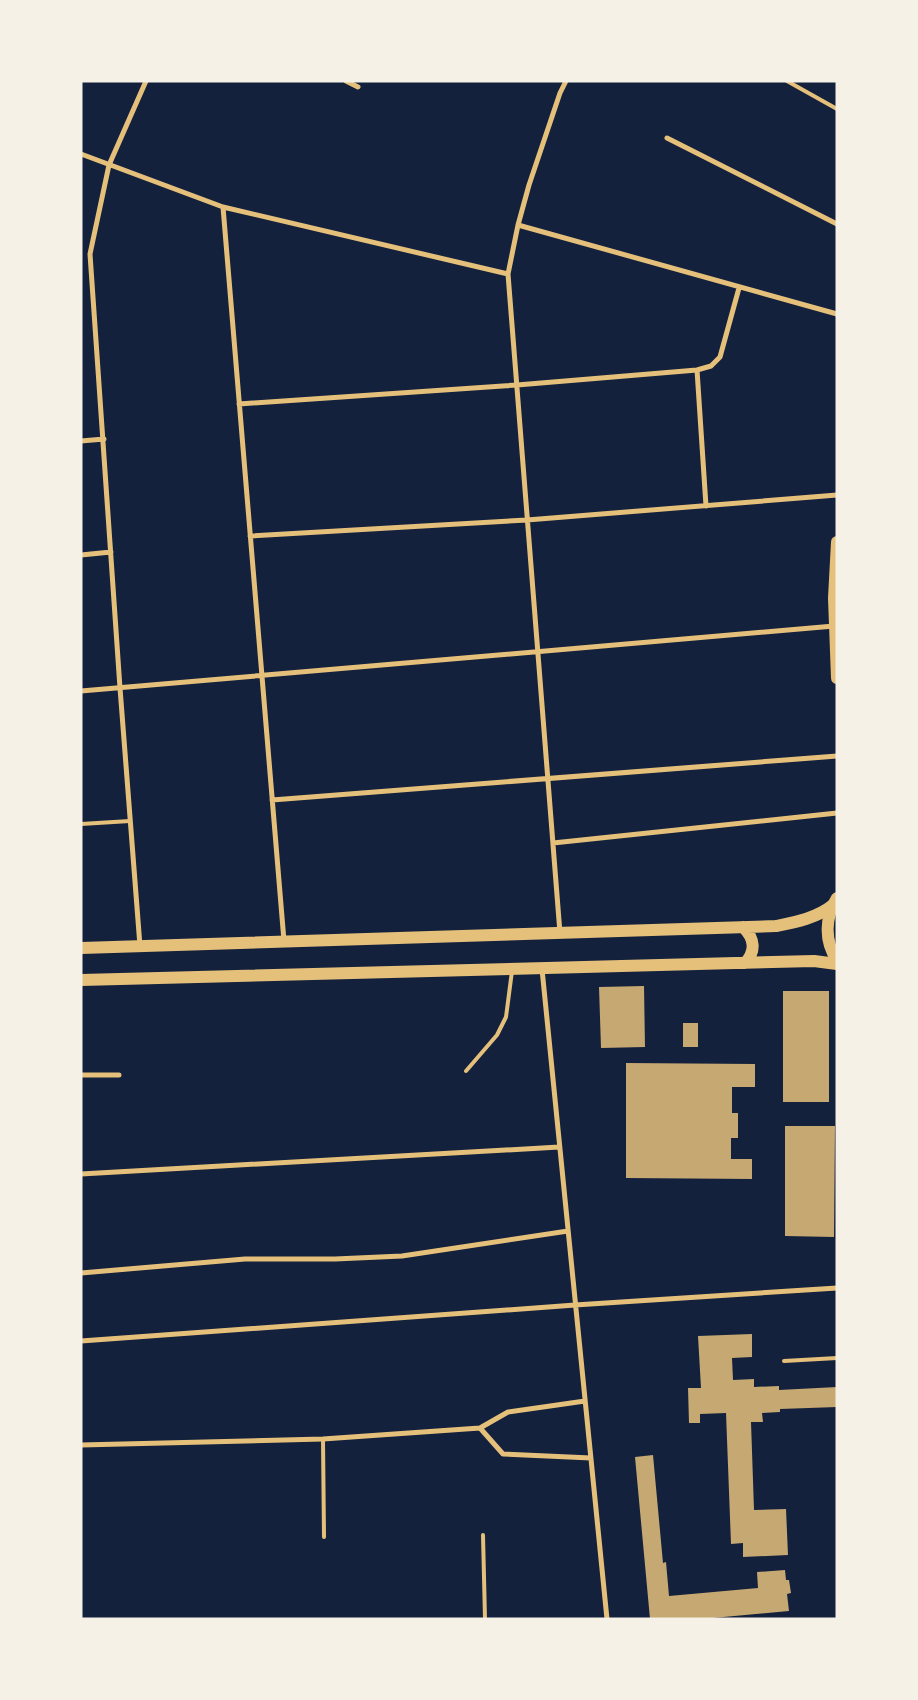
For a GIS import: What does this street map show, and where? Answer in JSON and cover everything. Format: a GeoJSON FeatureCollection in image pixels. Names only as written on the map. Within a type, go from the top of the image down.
{"type":"FeatureCollection","features":[{"type":"Feature","properties":{"kind":"main road"},"geometry":{"type":"LineString","coordinates":[[837,542],[835,626],[837,678]]}},
{"type":"Feature","properties":{"kind":"main road"},"geometry":{"type":"LineString","coordinates":[[81,948],[776,926],[820,914],[835,901]]}},
{"type":"Feature","properties":{"kind":"main road"},"geometry":{"type":"LineString","coordinates":[[835,901],[828,919],[827,931],[829,943],[837,960]]}},
{"type":"Feature","properties":{"kind":"main road"},"geometry":{"type":"LineString","coordinates":[[743,928],[749,933],[753,941],[753,949],[745,963]]}},
{"type":"Feature","properties":{"kind":"main road"},"geometry":{"type":"LineString","coordinates":[[81,980],[814,961],[837,964]]}},
{"type":"Feature","properties":{"kind":"street"},"geometry":{"type":"LineString","coordinates":[[140,946],[90,254],[109,165],[146,81]]}},
{"type":"Feature","properties":{"kind":"street"},"geometry":{"type":"LineString","coordinates":[[346,81],[358,87]]}},
{"type":"Feature","properties":{"kind":"street"},"geometry":{"type":"LineString","coordinates":[[560,933],[508,274],[518,225],[529,185],[560,93],[566,81]]}},
{"type":"Feature","properties":{"kind":"street"},"geometry":{"type":"LineString","coordinates":[[667,138],[837,224]]}},
{"type":"Feature","properties":{"kind":"street"},"geometry":{"type":"LineString","coordinates":[[81,154],[223,207],[508,274]]}},
{"type":"Feature","properties":{"kind":"street"},"geometry":{"type":"LineString","coordinates":[[223,207],[284,942]]}},
{"type":"Feature","properties":{"kind":"street"},"geometry":{"type":"LineString","coordinates":[[518,225],[837,314]]}},
{"type":"Feature","properties":{"kind":"street"},"geometry":{"type":"LineString","coordinates":[[239,404],[517,385],[697,370],[711,366],[720,357],[739,288]]}},
{"type":"Feature","properties":{"kind":"street"},"geometry":{"type":"LineString","coordinates":[[697,370],[706,506]]}},
{"type":"Feature","properties":{"kind":"street"},"geometry":{"type":"LineString","coordinates":[[81,441],[104,439]]}},
{"type":"Feature","properties":{"kind":"street"},"geometry":{"type":"LineString","coordinates":[[250,536],[527,520],[837,495]]}},
{"type":"Feature","properties":{"kind":"street"},"geometry":{"type":"LineString","coordinates":[[81,555],[111,552]]}},
{"type":"Feature","properties":{"kind":"street"},"geometry":{"type":"LineString","coordinates":[[81,691],[835,626]]}},
{"type":"Feature","properties":{"kind":"street"},"geometry":{"type":"LineString","coordinates":[[272,800],[837,756]]}},
{"type":"Feature","properties":{"kind":"street"},"geometry":{"type":"LineString","coordinates":[[553,843],[837,813]]}},
{"type":"Feature","properties":{"kind":"street"},"geometry":{"type":"LineString","coordinates":[[542,969],[607,1619]]}},
{"type":"Feature","properties":{"kind":"street"},"geometry":{"type":"LineString","coordinates":[[81,1076],[119,1075]]}},
{"type":"Feature","properties":{"kind":"street"},"geometry":{"type":"LineString","coordinates":[[81,1174],[560,1147]]}},
{"type":"Feature","properties":{"kind":"street"},"geometry":{"type":"LineString","coordinates":[[81,1273],[245,1259],[336,1259],[402,1256],[568,1231]]}},
{"type":"Feature","properties":{"kind":"street"},"geometry":{"type":"LineString","coordinates":[[81,1341],[837,1288]]}},
{"type":"Feature","properties":{"kind":"street"},"geometry":{"type":"LineString","coordinates":[[81,1445],[323,1439],[480,1428],[508,1412],[585,1400]]}},
{"type":"Feature","properties":{"kind":"street"},"geometry":{"type":"LineString","coordinates":[[480,1428],[503,1454],[591,1458]]}},
{"type":"Feature","properties":{"kind":"lane"},"geometry":{"type":"LineString","coordinates":[[787,81],[837,109]]}},
{"type":"Feature","properties":{"kind":"lane"},"geometry":{"type":"LineString","coordinates":[[81,824],[130,821]]}},
{"type":"Feature","properties":{"kind":"lane"},"geometry":{"type":"LineString","coordinates":[[466,1071],[497,1035],[506,1017],[512,969]]}},
{"type":"Feature","properties":{"kind":"lane"},"geometry":{"type":"LineString","coordinates":[[784,1361],[837,1358]]}},
{"type":"Feature","properties":{"kind":"lane"},"geometry":{"type":"LineString","coordinates":[[323,1439],[324,1536]]}},
{"type":"Feature","properties":{"kind":"lane"},"geometry":{"type":"LineString","coordinates":[[483,1535],[485,1619]]}},
{"type":"Feature","properties":{"kind":"building"},"geometry":{"type":"Polygon","coordinates":[[[644,986],[645,1047],[601,1048],[599,987],[644,986]]]}},
{"type":"Feature","properties":{"kind":"building"},"geometry":{"type":"Polygon","coordinates":[[[783,991],[829,991],[829,1102],[783,1102],[783,991]]]}},
{"type":"Feature","properties":{"kind":"building"},"geometry":{"type":"Polygon","coordinates":[[[683,1023],[698,1023],[698,1047],[683,1047],[683,1023]]]}},
{"type":"Feature","properties":{"kind":"building"},"geometry":{"type":"Polygon","coordinates":[[[626,1063],[755,1064],[755,1087],[732,1087],[732,1113],[738,1113],[738,1138],[731,1138],[731,1159],[752,1159],[752,1179],[626,1178],[626,1063]]]}},
{"type":"Feature","properties":{"kind":"building"},"geometry":{"type":"Polygon","coordinates":[[[785,1126],[835,1126],[834,1237],[785,1236],[785,1126]]]}},
{"type":"Feature","properties":{"kind":"building"},"geometry":{"type":"Polygon","coordinates":[[[752,1334],[752,1357],[732,1358],[733,1380],[754,1379],[754,1387],[779,1386],[779,1390],[837,1387],[837,1407],[780,1409],[780,1412],[762,1413],[763,1422],[751,1422],[754,1510],[786,1509],[788,1555],[743,1557],[743,1543],[731,1544],[726,1413],[700,1414],[700,1423],[689,1423],[688,1388],[701,1388],[698,1336],[752,1334]]]}},
{"type":"Feature","properties":{"kind":"building"},"geometry":{"type":"Polygon","coordinates":[[[653,1455],[663,1563],[666,1562],[669,1596],[758,1588],[757,1572],[785,1570],[786,1580],[789,1580],[791,1593],[787,1594],[789,1611],[702,1619],[650,1619],[635,1457],[653,1455]]]}}]}
